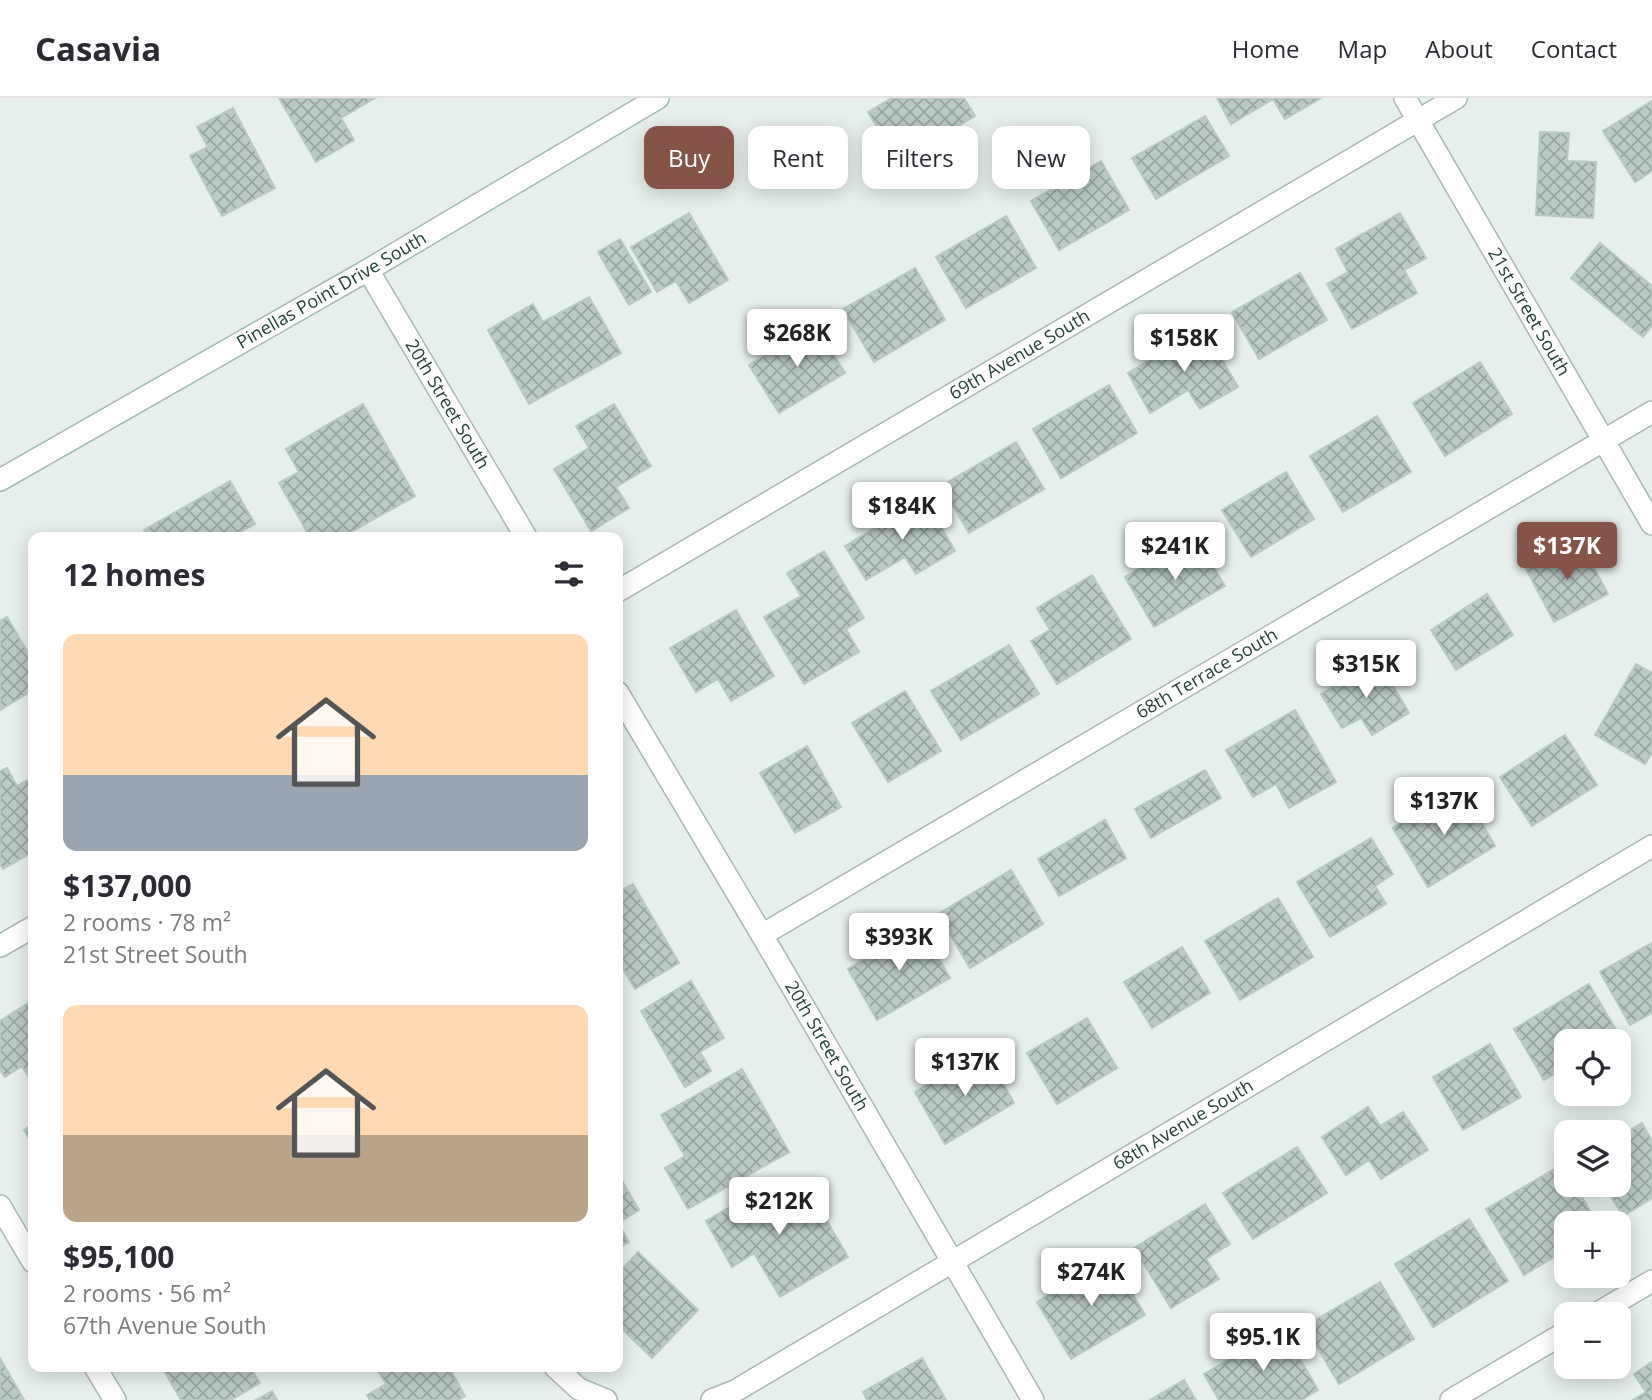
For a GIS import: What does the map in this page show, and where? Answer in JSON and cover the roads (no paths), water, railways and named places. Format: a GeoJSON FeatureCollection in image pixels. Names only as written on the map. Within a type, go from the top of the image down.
{"type":"FeatureCollection","features":[{"type":"Feature","properties":{"kind":"street","name":"Pinellas Point Drive South"},"geometry":{"type":"LineString","coordinates":[[0,480],[368,270],[658,98]]}},
{"type":"Feature","properties":{"kind":"street","name":"21st Street South"},"geometry":{"type":"LineString","coordinates":[[1405,98],[1652,524]]}},
{"type":"Feature","properties":{"kind":"street","name":"69th Avenue South"},"geometry":{"type":"LineString","coordinates":[[623,588],[1457,98]]}},
{"type":"Feature","properties":{"kind":"street","name":"20th Street South"},"geometry":{"type":"LineString","coordinates":[[368,270],[523,532]]}},
{"type":"Feature","properties":{"kind":"street","name":"68th Terrace South"},"geometry":{"type":"LineString","coordinates":[[762,935],[1652,412]]}},
{"type":"Feature","properties":{"kind":"street","name":"20th Street South"},"geometry":{"type":"LineString","coordinates":[[623,701],[1033,1400]]}},
{"type":"Feature","properties":{"kind":"street","name":"68th Avenue South"},"geometry":{"type":"LineString","coordinates":[[712,1400],[734,1391],[953,1262],[1652,846]]}},
{"type":"Feature","properties":{"kind":"street"},"geometry":{"type":"LineString","coordinates":[[0,946],[28,929]]}},
{"type":"Feature","properties":{"kind":"street"},"geometry":{"type":"LineString","coordinates":[[0,1206],[28,1254]]}},
{"type":"Feature","properties":{"kind":"street"},"geometry":{"type":"LineString","coordinates":[[1616,1302],[1652,1281]]}},
{"type":"Feature","properties":{"kind":"street"},"geometry":{"type":"LineString","coordinates":[[1451,1400],[1554,1339]]}},
{"type":"Feature","properties":{"kind":"street"},"geometry":{"type":"LineString","coordinates":[[98,1372],[115,1400]]}},
{"type":"Feature","properties":{"kind":"street"},"geometry":{"type":"LineString","coordinates":[[560,1372],[579,1389],[606,1400]]}}]}
